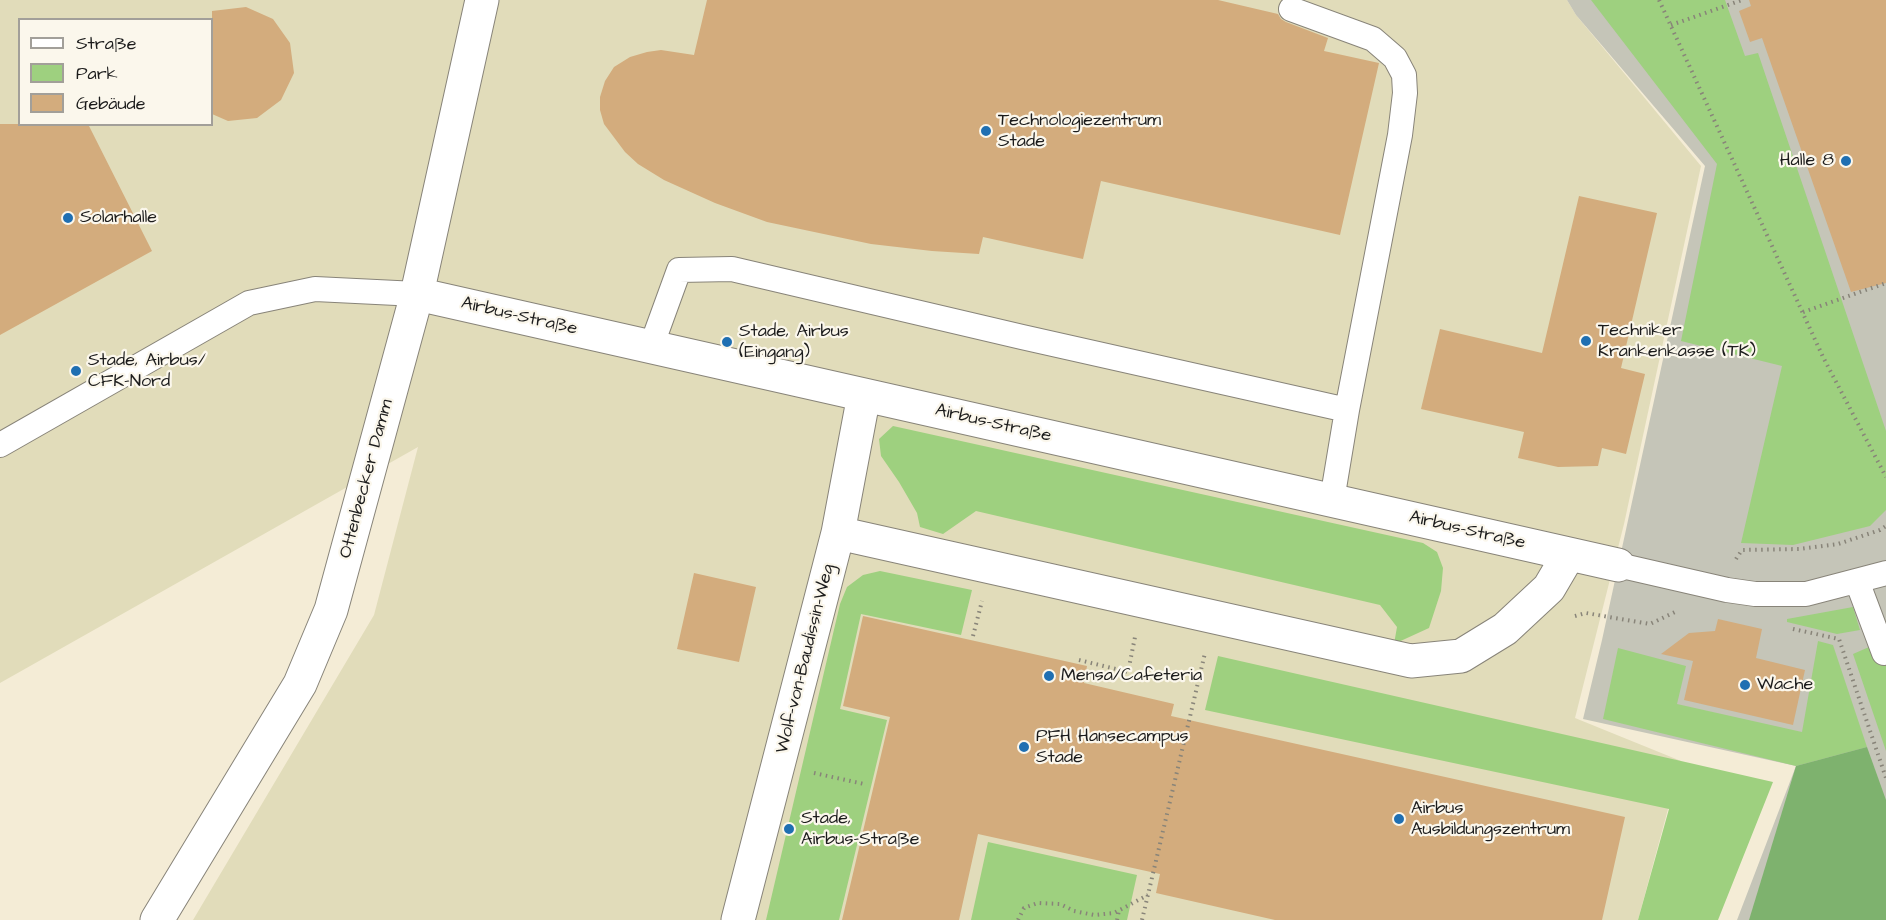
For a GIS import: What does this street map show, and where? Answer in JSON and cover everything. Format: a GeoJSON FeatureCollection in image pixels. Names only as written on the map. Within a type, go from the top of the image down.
{"type":"FeatureCollection","features":[{"type":"Feature","properties":{"kind":"street","name":"Ottenbecker Damm"},"geometry":{"type":"LineString","coordinates":[[157,920],[300,684],[327,621],[417,294],[482,0]]}},
{"type":"Feature","properties":{"kind":"street","name":"Airbus-Straße"},"geometry":{"type":"LineString","coordinates":[[417,294],[1618,565]]}},
{"type":"Feature","properties":{"kind":"street","name":"Wolf-von-Baudissin-Weg"},"geometry":{"type":"LineString","coordinates":[[738,920],[838,533],[864,395]]}},
{"type":"Feature","properties":{"kind":"street"},"geometry":{"type":"LineString","coordinates":[[838,533],[1410,661],[1461,656],[1505,629],[1549,588],[1569,554]]}},
{"type":"Feature","properties":{"kind":"lane"},"geometry":{"type":"LineString","coordinates":[[1291,9],[1373,39],[1395,58],[1404,75],[1405,93],[1400,135],[1332,500]]}},
{"type":"Feature","properties":{"kind":"lane"},"geometry":{"type":"LineString","coordinates":[[651,347],[679,270],[732,269],[1347,410]]}},
{"type":"Feature","properties":{"kind":"lane"},"geometry":{"type":"LineString","coordinates":[[0,445],[249,303],[315,289],[417,294]]}},
{"type":"Feature","properties":{"kind":"lane"},"geometry":{"type":"LineString","coordinates":[[1618,565],[1726,590],[1755,594],[1806,594],[1886,573]]}},
{"type":"Feature","properties":{"kind":"lane"},"geometry":{"type":"LineString","coordinates":[[1857,581],[1884,653],[1886,652]]}},
{"type":"Feature","properties":{"kind":"path"},"geometry":{"type":"LineString","coordinates":[[1659,0],[1823,357],[1886,477]]}},
{"type":"Feature","properties":{"kind":"path"},"geometry":{"type":"LineString","coordinates":[[1671,25],[1742,0]]}},
{"type":"Feature","properties":{"kind":"path"},"geometry":{"type":"LineString","coordinates":[[1803,312],[1886,283]]}},
{"type":"Feature","properties":{"kind":"path"},"geometry":{"type":"LineString","coordinates":[[1727,560],[1735,561],[1742,550],[1799,549],[1838,544],[1886,526]]}},
{"type":"Feature","properties":{"kind":"path"},"geometry":{"type":"LineString","coordinates":[[974,636],[983,598]]}},
{"type":"Feature","properties":{"kind":"path"},"geometry":{"type":"LineString","coordinates":[[1783,627],[1839,639],[1886,778]]}},
{"type":"Feature","properties":{"kind":"path"},"geometry":{"type":"LineString","coordinates":[[1079,660],[1128,672],[1136,632]]}},
{"type":"Feature","properties":{"kind":"path"},"geometry":{"type":"LineString","coordinates":[[1142,920],[1206,649]]}},
{"type":"Feature","properties":{"kind":"path"},"geometry":{"type":"LineString","coordinates":[[807,771],[864,784]]}},
{"type":"Feature","properties":{"kind":"path"},"geometry":{"type":"LineString","coordinates":[[1018,920],[1024,908],[1038,903],[1060,904],[1074,911],[1094,915],[1114,913],[1148,895]]}},
{"type":"Feature","properties":{"kind":"path"},"geometry":{"type":"LineString","coordinates":[[1117,920],[1119,910]]}},
{"type":"Feature","properties":{"kind":"shaded area"},"geometry":{"type":"Polygon","coordinates":[[[0,0],[1567,0],[1576,15],[1701,166],[1624,524],[1575,718],[1681,761],[1638,920],[193,920],[374,615],[418,447],[0,683],[0,0]]]}},
{"type":"Feature","properties":{"kind":"shaded area"},"geometry":{"type":"Polygon","coordinates":[[[1567,0],[1886,0],[1886,920],[1737,920],[1796,766],[1583,719],[1705,166],[1576,15],[1567,0]]]}},
{"type":"Feature","properties":{"kind":"green space"},"geometry":{"type":"Polygon","coordinates":[[[1591,0],[1725,0],[1745,56],[1758,53],[1886,431],[1886,510],[1870,526],[1793,545],[1741,543],[1782,366],[1681,341],[1717,164],[1591,0]]]}},
{"type":"Feature","properties":{"kind":"green space"},"geometry":{"type":"Polygon","coordinates":[[[893,426],[1423,543],[1437,552],[1443,568],[1441,591],[1429,628],[1394,644],[1397,627],[1380,605],[976,511],[943,534],[920,527],[917,513],[881,456],[879,439],[893,426]]]}},
{"type":"Feature","properties":{"kind":"green space"},"geometry":{"type":"Polygon","coordinates":[[[880,571],[972,590],[961,635],[861,614],[840,709],[887,720],[839,920],[766,920],[840,604],[847,587],[863,575],[880,571]]]}},
{"type":"Feature","properties":{"kind":"green space"},"geometry":{"type":"Polygon","coordinates":[[[1853,607],[1860,630],[1837,634],[1787,622],[1787,619],[1853,607]]]}},
{"type":"Feature","properties":{"kind":"green space"},"geometry":{"type":"Polygon","coordinates":[[[1818,641],[1833,645],[1867,747],[1796,766],[1603,719],[1618,648],[1686,666],[1677,704],[1802,732],[1818,641]]]}},
{"type":"Feature","properties":{"kind":"green space"},"geometry":{"type":"Polygon","coordinates":[[[1869,647],[1886,665],[1886,751],[1853,654],[1869,647]]]}},
{"type":"Feature","properties":{"kind":"green space"},"geometry":{"type":"Polygon","coordinates":[[[1218,656],[1773,782],[1718,920],[1638,920],[1669,809],[1205,710],[1218,656]]]}},
{"type":"Feature","properties":{"kind":"green space"},"geometry":{"type":"Polygon","coordinates":[[[1867,747],[1886,800],[1886,920],[1749,920],[1796,766],[1867,747]]]}},
{"type":"Feature","properties":{"kind":"green space"},"geometry":{"type":"Polygon","coordinates":[[[988,842],[1137,875],[1127,920],[971,920],[988,842]]]}},
{"type":"Feature","properties":{"kind":"building","name":"Technologiezentrum Stade"},"geometry":{"type":"Polygon","coordinates":[[[707,0],[1218,0],[1278,14],[1286,22],[1328,38],[1324,51],[1379,63],[1340,235],[1101,181],[1083,259],[983,237],[979,254],[871,244],[767,222],[715,203],[664,180],[638,164],[625,152],[604,124],[600,110],[600,97],[605,81],[614,67],[630,57],[661,50],[694,55],[707,0]]]}},
{"type":"Feature","properties":{"kind":"building","name":"Halle 8"},"geometry":{"type":"Polygon","coordinates":[[[1749,0],[1886,0],[1886,283],[1851,292],[1762,38],[1750,42],[1739,11],[1751,6],[1749,0]]]}},
{"type":"Feature","properties":{"kind":"building"},"geometry":{"type":"Polygon","coordinates":[[[246,7],[273,19],[290,43],[294,73],[281,100],[257,118],[228,121],[213,114],[212,11],[246,7]]]}},
{"type":"Feature","properties":{"kind":"building","name":"Solarhalle"},"geometry":{"type":"Polygon","coordinates":[[[0,124],[89,126],[152,251],[0,335],[0,124]]]}},
{"type":"Feature","properties":{"kind":"building","name":"Techniker Krankenkasse (TK)"},"geometry":{"type":"Polygon","coordinates":[[[1579,196],[1657,213],[1621,368],[1645,374],[1626,454],[1602,448],[1598,466],[1558,467],[1518,458],[1524,432],[1421,409],[1440,329],[1542,353],[1579,196]]]}},
{"type":"Feature","properties":{"kind":"building"},"geometry":{"type":"Polygon","coordinates":[[[694,573],[756,587],[739,662],[677,649],[694,573]]]}},
{"type":"Feature","properties":{"kind":"building"},"geometry":{"type":"Polygon","coordinates":[[[863,616],[1087,666],[1084,683],[1174,704],[1171,716],[1625,817],[1602,920],[1275,920],[1156,893],[1160,874],[978,834],[959,920],[842,920],[890,717],[843,706],[863,616]]]}},
{"type":"Feature","properties":{"kind":"building","name":"Wache"},"geometry":{"type":"Polygon","coordinates":[[[1718,619],[1762,629],[1756,658],[1805,670],[1793,725],[1684,700],[1693,661],[1661,654],[1689,633],[1715,631],[1718,619]]]}},
{"type":"Feature","properties":{"kind":"place","name":"Technologiezentrum Stade"},"geometry":{"type":"Point","coordinates":[986,131]}},
{"type":"Feature","properties":{"kind":"place","name":"Halle 8"},"geometry":{"type":"Point","coordinates":[1846,161]}},
{"type":"Feature","properties":{"kind":"place","name":"Solarhalle"},"geometry":{"type":"Point","coordinates":[68,218]}},
{"type":"Feature","properties":{"kind":"place","name":"Techniker Krankenkasse (TK)"},"geometry":{"type":"Point","coordinates":[1586,341]}},
{"type":"Feature","properties":{"kind":"place","name":"Stade, Airbus (Eingang)"},"geometry":{"type":"Point","coordinates":[727,342]}},
{"type":"Feature","properties":{"kind":"place","name":"Stade, Airbus/ CFK-Nord"},"geometry":{"type":"Point","coordinates":[76,371]}},
{"type":"Feature","properties":{"kind":"place","name":"Mensa/Cafeteria"},"geometry":{"type":"Point","coordinates":[1049,676]}},
{"type":"Feature","properties":{"kind":"place","name":"Wache"},"geometry":{"type":"Point","coordinates":[1745,685]}},
{"type":"Feature","properties":{"kind":"place","name":"PFH Hansecampus Stade"},"geometry":{"type":"Point","coordinates":[1024,747]}},
{"type":"Feature","properties":{"kind":"place","name":"Airbus Ausbildungszentrum"},"geometry":{"type":"Point","coordinates":[1399,819]}},
{"type":"Feature","properties":{"kind":"place","name":"Stade, Airbus-Straße"},"geometry":{"type":"Point","coordinates":[789,829]}}]}
